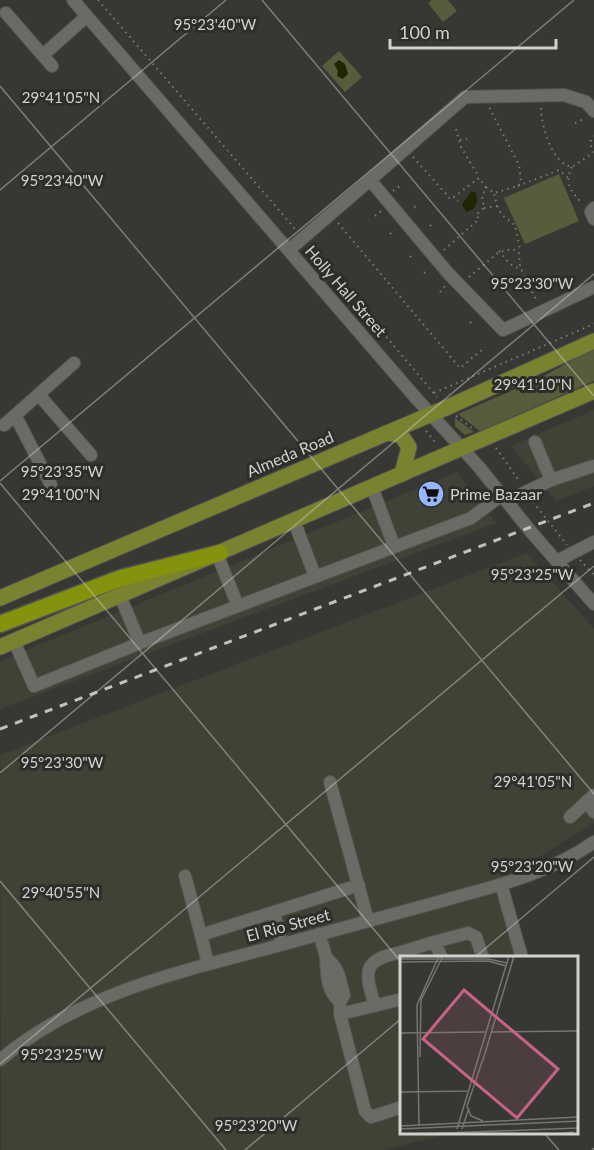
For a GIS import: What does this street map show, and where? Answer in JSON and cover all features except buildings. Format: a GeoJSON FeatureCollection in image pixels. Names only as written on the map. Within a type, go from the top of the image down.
{"type":"FeatureCollection","features":[{"type":"Feature","properties":{"kind":"highway"},"geometry":{"type":"LineString","coordinates":[[0,624],[120,578],[218,554]]}},
{"type":"Feature","properties":{"kind":"main road","name":"Almeda Road"},"geometry":{"type":"LineString","coordinates":[[0,598],[387,433],[426,419],[594,341]]}},
{"type":"Feature","properties":{"kind":"main road"},"geometry":{"type":"LineString","coordinates":[[7,644],[594,391]]}},
{"type":"Feature","properties":{"kind":"main road"},"geometry":{"type":"LineString","coordinates":[[387,433],[401,435],[409,447],[402,474]]}},
{"type":"Feature","properties":{"kind":"street","name":"Holly Hall Street"},"geometry":{"type":"LineString","coordinates":[[73,0],[289,250],[426,419],[462,448],[594,604]]}},
{"type":"Feature","properties":{"kind":"street"},"geometry":{"type":"LineString","coordinates":[[6,13],[52,66]]}},
{"type":"Feature","properties":{"kind":"street"},"geometry":{"type":"LineString","coordinates":[[43,55],[87,16]]}},
{"type":"Feature","properties":{"kind":"street"},"geometry":{"type":"LineString","coordinates":[[289,250],[465,97],[574,97],[586,102],[594,111]]}},
{"type":"Feature","properties":{"kind":"street"},"geometry":{"type":"LineString","coordinates":[[370,180],[435,257],[503,330],[594,287]]}},
{"type":"Feature","properties":{"kind":"street"},"geometry":{"type":"LineString","coordinates":[[4,425],[74,363]]}},
{"type":"Feature","properties":{"kind":"street"},"geometry":{"type":"LineString","coordinates":[[39,394],[91,455]]}},
{"type":"Feature","properties":{"kind":"street"},"geometry":{"type":"LineString","coordinates":[[15,415],[51,485]]}},
{"type":"Feature","properties":{"kind":"street"},"geometry":{"type":"LineString","coordinates":[[535,441],[551,480]]}},
{"type":"Feature","properties":{"kind":"street"},"geometry":{"type":"LineString","coordinates":[[7,644],[34,686],[140,643],[471,518],[504,498],[594,466]]}},
{"type":"Feature","properties":{"kind":"street"},"geometry":{"type":"LineString","coordinates":[[372,487],[394,546]]}},
{"type":"Feature","properties":{"kind":"street"},"geometry":{"type":"LineString","coordinates":[[294,521],[315,576]]}},
{"type":"Feature","properties":{"kind":"street"},"geometry":{"type":"LineString","coordinates":[[557,561],[594,542]]}},
{"type":"Feature","properties":{"kind":"street"},"geometry":{"type":"LineString","coordinates":[[218,554],[238,606]]}},
{"type":"Feature","properties":{"kind":"street"},"geometry":{"type":"LineString","coordinates":[[120,596],[140,643]]}},
{"type":"Feature","properties":{"kind":"street"},"geometry":{"type":"LineString","coordinates":[[330,782],[368,921]]}},
{"type":"Feature","properties":{"kind":"street"},"geometry":{"type":"LineString","coordinates":[[570,817],[592,802]]}},
{"type":"Feature","properties":{"kind":"street","name":"El Rio Street"},"geometry":{"type":"LineString","coordinates":[[0,1060],[33,1035],[78,1009],[113,993],[208,964],[531,875],[594,842]]}},
{"type":"Feature","properties":{"kind":"street"},"geometry":{"type":"LineString","coordinates":[[185,876],[208,964]]}},
{"type":"Feature","properties":{"kind":"street"},"geometry":{"type":"LineString","coordinates":[[501,884],[521,956]]}},
{"type":"Feature","properties":{"kind":"street"},"geometry":{"type":"LineString","coordinates":[[201,935],[274,912],[360,891]]}},
{"type":"Feature","properties":{"kind":"street"},"geometry":{"type":"LineString","coordinates":[[274,912],[282,944]]}},
{"type":"Feature","properties":{"kind":"street"},"geometry":{"type":"LineString","coordinates":[[375,1006],[367,970],[380,956],[403,955],[434,942],[468,933],[476,937],[482,956]]}},
{"type":"Feature","properties":{"kind":"street"},"geometry":{"type":"LineString","coordinates":[[319,934],[326,958],[324,968],[333,996],[340,1008],[365,1111],[371,1117],[400,1108]]}},
{"type":"Feature","properties":{"kind":"street"},"geometry":{"type":"LineString","coordinates":[[434,942],[441,956]]}},
{"type":"Feature","properties":{"kind":"street"},"geometry":{"type":"LineString","coordinates":[[340,1008],[375,1006],[400,1000]]}},
{"type":"Feature","properties":{"kind":"path"},"geometry":{"type":"LineString","coordinates":[[98,0],[436,395],[594,324]]}},
{"type":"Feature","properties":{"kind":"path"},"geometry":{"type":"LineString","coordinates":[[540,96],[543,125],[562,164],[572,167]]}},
{"type":"Feature","properties":{"kind":"path"},"geometry":{"type":"LineString","coordinates":[[483,97],[519,165],[521,182],[518,186]]}},
{"type":"Feature","properties":{"kind":"path"},"geometry":{"type":"LineString","coordinates":[[456,129],[462,148],[479,178],[494,193],[502,215],[515,225],[520,249]]}},
{"type":"Feature","properties":{"kind":"path"},"geometry":{"type":"LineString","coordinates":[[568,178],[572,167],[593,153],[590,142],[594,136]]}},
{"type":"Feature","properties":{"kind":"path"},"geometry":{"type":"LineString","coordinates":[[460,141],[467,140]]}},
{"type":"Feature","properties":{"kind":"path"},"geometry":{"type":"LineString","coordinates":[[458,153],[462,148]]}},
{"type":"Feature","properties":{"kind":"path"},"geometry":{"type":"LineString","coordinates":[[411,155],[450,199],[479,178]]}},
{"type":"Feature","properties":{"kind":"path"},"geometry":{"type":"LineString","coordinates":[[494,193],[559,170],[562,164]]}},
{"type":"Feature","properties":{"kind":"path"},"geometry":{"type":"LineString","coordinates":[[475,169],[481,166]]}},
{"type":"Feature","properties":{"kind":"path"},"geometry":{"type":"LineString","coordinates":[[559,170],[568,178],[572,193],[593,213]]}},
{"type":"Feature","properties":{"kind":"path"},"geometry":{"type":"LineString","coordinates":[[484,208],[482,202],[486,187]]}},
{"type":"Feature","properties":{"kind":"path"},"geometry":{"type":"LineString","coordinates":[[453,197],[458,201]]}},
{"type":"Feature","properties":{"kind":"path"},"geometry":{"type":"LineString","coordinates":[[435,257],[467,232],[478,219],[476,215],[484,208],[497,206]]}},
{"type":"Feature","properties":{"kind":"path"},"geometry":{"type":"LineString","coordinates":[[331,214],[460,368],[482,350]]}},
{"type":"Feature","properties":{"kind":"path"},"geometry":{"type":"LineString","coordinates":[[460,284],[499,251],[508,248],[517,251],[542,310]]}},
{"type":"Feature","properties":{"kind":"path"},"geometry":{"type":"LineString","coordinates":[[499,251],[510,264],[524,271]]}},
{"type":"Feature","properties":{"kind":"path"},"geometry":{"type":"LineString","coordinates":[[456,416],[477,431]]}},
{"type":"Feature","properties":{"kind":"path"},"geometry":{"type":"LineString","coordinates":[[426,419],[435,442]]}},
{"type":"Feature","properties":{"kind":"path"},"geometry":{"type":"LineString","coordinates":[[495,446],[539,513],[594,575]]}},
{"type":"Feature","properties":{"kind":"shaded area"},"geometry":{"type":"Polygon","coordinates":[[[432,0],[448,0],[457,11],[443,22],[428,3],[432,0]]]}},
{"type":"Feature","properties":{"kind":"shaded area"},"geometry":{"type":"Polygon","coordinates":[[[339,51],[362,77],[345,92],[322,66],[339,51]]]}},
{"type":"Feature","properties":{"kind":"shaded area"},"geometry":{"type":"Polygon","coordinates":[[[339,60],[345,64],[348,74],[343,79],[337,76],[338,71],[334,64],[339,60]]]}},
{"type":"Feature","properties":{"kind":"shaded area"},"geometry":{"type":"Polygon","coordinates":[[[559,174],[579,221],[525,244],[504,198],[559,174]]]}},
{"type":"Feature","properties":{"kind":"shaded area"},"geometry":{"type":"Polygon","coordinates":[[[472,191],[476,193],[477,202],[473,209],[466,212],[462,204],[472,191]]]}},
{"type":"Feature","properties":{"kind":"shaded area"},"geometry":{"type":"Polygon","coordinates":[[[594,348],[594,381],[480,431],[458,414],[540,378],[594,348]]]}},
{"type":"Feature","properties":{"kind":"shaded area"},"geometry":{"type":"Polygon","coordinates":[[[594,410],[594,486],[556,501],[511,446],[594,410]]]}},
{"type":"Feature","properties":{"kind":"shaded area"},"geometry":{"type":"Polygon","coordinates":[[[455,418],[474,432],[465,435],[455,426],[455,418]]]}},
{"type":"Feature","properties":{"kind":"shaded area"},"geometry":{"type":"Polygon","coordinates":[[[457,472],[496,523],[0,709],[0,661],[457,472]]]}},
{"type":"Feature","properties":{"kind":"shaded area"},"geometry":{"type":"Polygon","coordinates":[[[527,553],[594,629],[594,823],[541,856],[504,871],[526,956],[400,956],[400,1135],[443,1135],[384,1150],[1,1150],[0,755],[527,553]]]}},
{"type":"Feature","properties":{"kind":"railway"},"geometry":{"type":"LineString","coordinates":[[0,729],[594,503]]}},
{"type":"Feature","properties":{"kind":"place","name":"Prime Bazaar"},"geometry":{"type":"Point","coordinates":[431,494]}}]}
